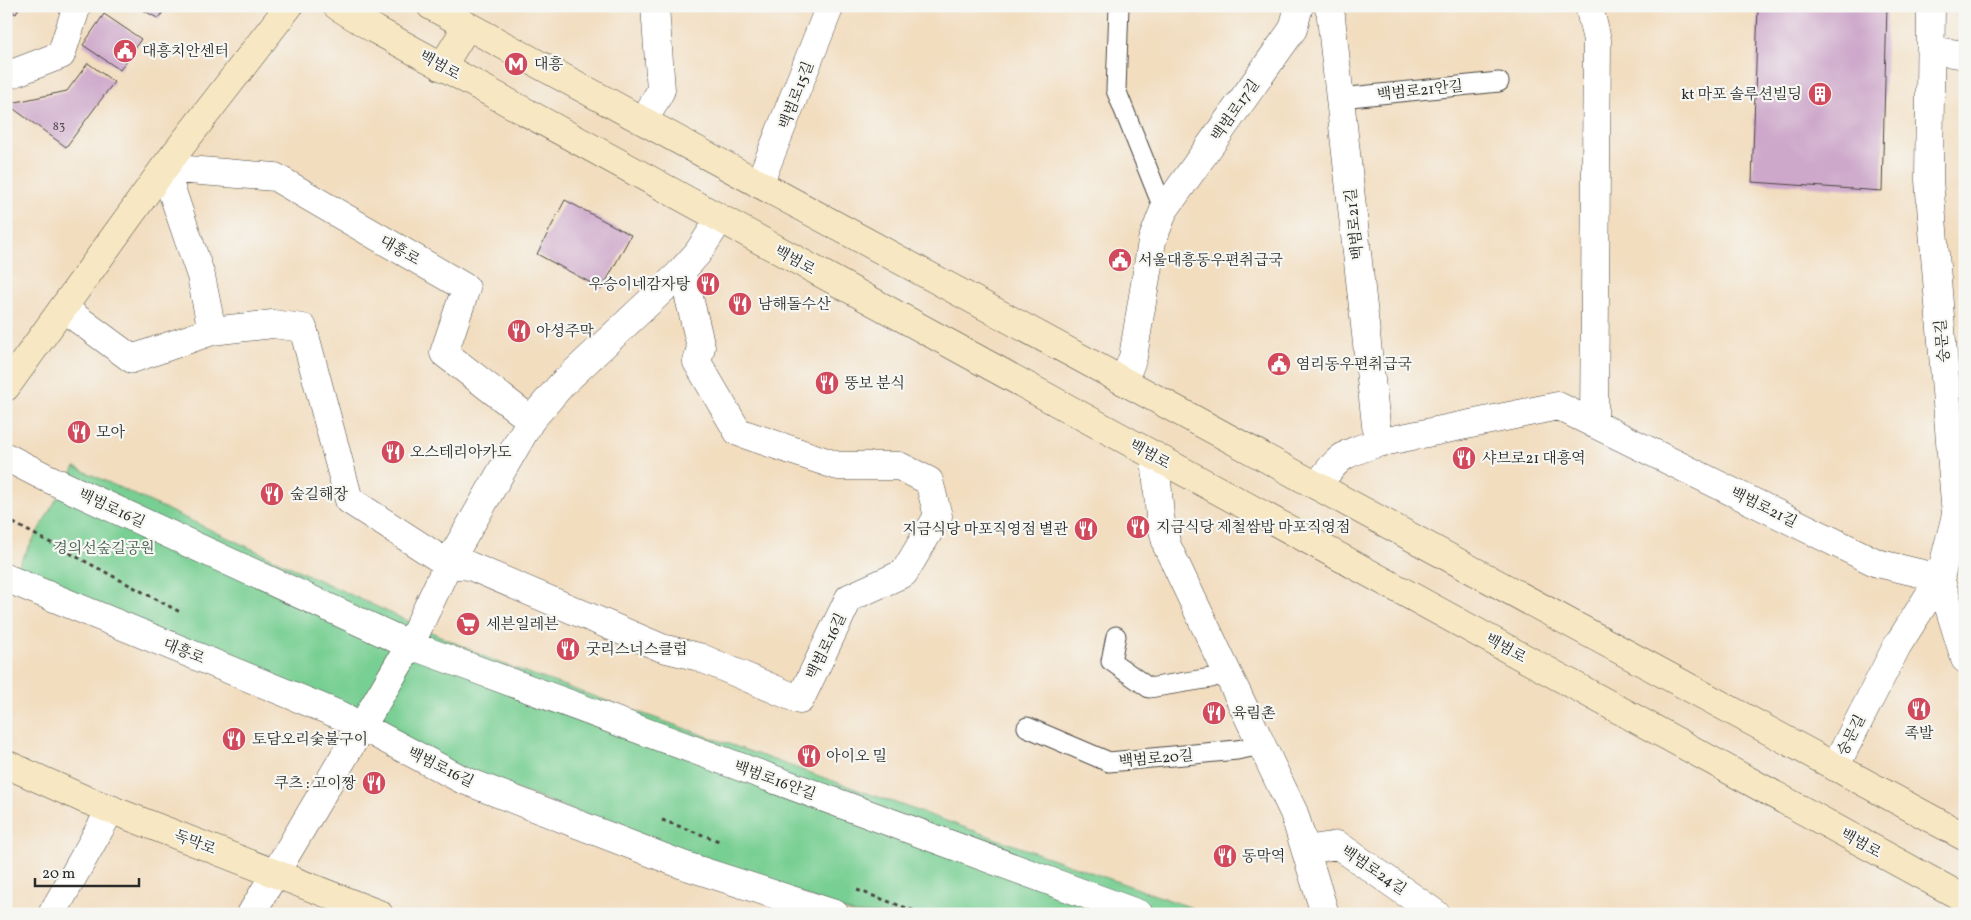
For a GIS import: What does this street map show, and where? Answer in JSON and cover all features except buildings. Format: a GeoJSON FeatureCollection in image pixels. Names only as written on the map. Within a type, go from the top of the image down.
{"type":"FeatureCollection","features":[{"type":"Feature","properties":{"kind":"main road"},"geometry":{"type":"LineString","coordinates":[[6,387],[164,168],[289,6]]}},
{"type":"Feature","properties":{"kind":"main road","name":"백범로"},"geometry":{"type":"LineString","coordinates":[[337,6],[442,67],[1965,900]]}},
{"type":"Feature","properties":{"kind":"main road"},"geometry":{"type":"LineString","coordinates":[[431,6],[1965,837]]}},
{"type":"Feature","properties":{"kind":"main road"},"geometry":{"type":"LineString","coordinates":[[442,67],[468,26]]}},
{"type":"Feature","properties":{"kind":"main road","name":"독막로"},"geometry":{"type":"LineString","coordinates":[[8,770],[379,914]]}},
{"type":"Feature","properties":{"kind":"street"},"geometry":{"type":"LineString","coordinates":[[6,76],[60,54],[77,6]]}},
{"type":"Feature","properties":{"kind":"street"},"geometry":{"type":"LineString","coordinates":[[644,121],[661,90],[655,6]]}},
{"type":"Feature","properties":{"kind":"street","name":"백범로15길"},"geometry":{"type":"LineString","coordinates":[[759,184],[830,6]]}},
{"type":"Feature","properties":{"kind":"street","name":"백범로17길"},"geometry":{"type":"LineString","coordinates":[[1124,381],[1133,357],[1152,241],[1164,210],[1293,29],[1299,6]]}},
{"type":"Feature","properties":{"kind":"street","name":"백범로21길"},"geometry":{"type":"LineString","coordinates":[[1328,6],[1330,8],[1378,443]]}},
{"type":"Feature","properties":{"kind":"street"},"geometry":{"type":"LineString","coordinates":[[1589,6],[1597,40],[1594,424]]}},
{"type":"Feature","properties":{"kind":"street","name":"숭문길"},"geometry":{"type":"LineString","coordinates":[[1834,767],[1897,646],[1940,578],[1956,515],[1929,180],[1931,6]]}},
{"type":"Feature","properties":{"kind":"street"},"geometry":{"type":"LineString","coordinates":[[1931,50],[1965,55]]}},
{"type":"Feature","properties":{"kind":"street"},"geometry":{"type":"LineString","coordinates":[[164,168],[201,276],[212,331]]}},
{"type":"Feature","properties":{"kind":"street","name":"대흥로"},"geometry":{"type":"LineString","coordinates":[[164,168],[275,177],[466,288],[444,352],[531,420]]}},
{"type":"Feature","properties":{"kind":"street"},"geometry":{"type":"LineString","coordinates":[[251,914],[410,645],[448,564],[531,420],[562,384],[678,275],[697,254],[720,219]]}},
{"type":"Feature","properties":{"kind":"street","name":"백범로16길"},"geometry":{"type":"LineString","coordinates":[[448,564],[470,566],[662,648],[699,658],[800,700],[849,598],[904,573],[938,516],[929,481],[899,466],[838,466],[738,432],[698,362],[701,347],[686,285],[678,275]]}},
{"type":"Feature","properties":{"kind":"street"},"geometry":{"type":"LineString","coordinates":[[63,308],[132,360],[212,331],[273,324],[303,328],[349,500],[448,564]]}},
{"type":"Feature","properties":{"kind":"street","name":"백범로21길"},"geometry":{"type":"LineString","coordinates":[[1318,486],[1336,460],[1353,450],[1378,443],[1558,406],[1877,563],[1940,578]]}},
{"type":"Feature","properties":{"kind":"street","name":"백범로16길"},"geometry":{"type":"LineString","coordinates":[[6,456],[44,477],[410,645]]}},
{"type":"Feature","properties":{"kind":"street"},"geometry":{"type":"LineString","coordinates":[[1155,456],[1160,517],[1166,546],[1294,812],[1325,914]]}},
{"type":"Feature","properties":{"kind":"street"},"geometry":{"type":"LineString","coordinates":[[1965,560],[1940,578],[1965,658]]}},
{"type":"Feature","properties":{"kind":"street","name":"대흥로"},"geometry":{"type":"LineString","coordinates":[[6,578],[361,726]]}},
{"type":"Feature","properties":{"kind":"street","name":"백범로16안길"},"geometry":{"type":"LineString","coordinates":[[410,645],[1139,914]]}},
{"type":"Feature","properties":{"kind":"street","name":"백범로16길"},"geometry":{"type":"LineString","coordinates":[[361,726],[461,779],[506,797],[683,865],[834,914]]}},
{"type":"Feature","properties":{"kind":"street"},"geometry":{"type":"LineString","coordinates":[[52,914],[111,809]]}},
{"type":"Feature","properties":{"kind":"street","name":"백범로24길"},"geometry":{"type":"LineString","coordinates":[[1306,850],[1338,845],[1436,914]]}},
{"type":"Feature","properties":{"kind":"lane"},"geometry":{"type":"LineString","coordinates":[[1119,6],[1116,90],[1164,210]]}},
{"type":"Feature","properties":{"kind":"lane","name":"백범로21안길"},"geometry":{"type":"LineString","coordinates":[[1340,98],[1499,82]]}},
{"type":"Feature","properties":{"kind":"lane"},"geometry":{"type":"LineString","coordinates":[[1116,636],[1111,661],[1149,688],[1211,678],[1227,672]]}},
{"type":"Feature","properties":{"kind":"lane","name":"백범로20길"},"geometry":{"type":"LineString","coordinates":[[1027,727],[1109,762],[1237,750],[1262,745]]}},
{"type":"Feature","properties":{"kind":"path"},"geometry":{"type":"LineString","coordinates":[[6,519],[187,616]]}},
{"type":"Feature","properties":{"kind":"path"},"geometry":{"type":"LineString","coordinates":[[654,817],[728,844]]}},
{"type":"Feature","properties":{"kind":"path"},"geometry":{"type":"LineString","coordinates":[[848,887],[923,914]]}},
{"type":"Feature","properties":{"kind":"green space","name":"경의선숲길공원"},"geometry":{"type":"Polygon","coordinates":[[[75,467],[494,661],[1209,914],[855,914],[469,772],[12,576],[75,467]]]}},
{"type":"Feature","properties":{"kind":"place","name":"대흥치안센터"},"geometry":{"type":"Point","coordinates":[125,51]}},
{"type":"Feature","properties":{"kind":"place","name":"대흥"},"geometry":{"type":"Point","coordinates":[516,64]}},
{"type":"Feature","properties":{"kind":"place","name":"kt 마포 솔루션빌딩"},"geometry":{"type":"Point","coordinates":[1820,94]}},
{"type":"Feature","properties":{"kind":"place","name":"서울대흥동우편취급국"},"geometry":{"type":"Point","coordinates":[1120,260]}},
{"type":"Feature","properties":{"kind":"place","name":"우승이네감자탕"},"geometry":{"type":"Point","coordinates":[708,284]}},
{"type":"Feature","properties":{"kind":"place","name":"남해돌수산"},"geometry":{"type":"Point","coordinates":[740,304]}},
{"type":"Feature","properties":{"kind":"place","name":"아성주막"},"geometry":{"type":"Point","coordinates":[519,331]}},
{"type":"Feature","properties":{"kind":"place","name":"염리동우편취급국"},"geometry":{"type":"Point","coordinates":[1279,364]}},
{"type":"Feature","properties":{"kind":"place","name":"뚱보 분식"},"geometry":{"type":"Point","coordinates":[827,383]}},
{"type":"Feature","properties":{"kind":"place","name":"모아"},"geometry":{"type":"Point","coordinates":[79,432]}},
{"type":"Feature","properties":{"kind":"place","name":"오스테리아카도"},"geometry":{"type":"Point","coordinates":[393,452]}},
{"type":"Feature","properties":{"kind":"place","name":"샤브로21 대흥역"},"geometry":{"type":"Point","coordinates":[1464,458]}},
{"type":"Feature","properties":{"kind":"place","name":"숲길해장"},"geometry":{"type":"Point","coordinates":[272,494]}},
{"type":"Feature","properties":{"kind":"place","name":"지금식당 제철쌈밥 마포직영점"},"geometry":{"type":"Point","coordinates":[1138,527]}},
{"type":"Feature","properties":{"kind":"place","name":"지금식당 마포직영점 별관"},"geometry":{"type":"Point","coordinates":[1086,529]}},
{"type":"Feature","properties":{"kind":"place","name":"세븐일레븐"},"geometry":{"type":"Point","coordinates":[468,624]}},
{"type":"Feature","properties":{"kind":"place","name":"굿리스너스클럽"},"geometry":{"type":"Point","coordinates":[568,649]}},
{"type":"Feature","properties":{"kind":"place","name":"족발"},"geometry":{"type":"Point","coordinates":[1919,709]}},
{"type":"Feature","properties":{"kind":"place","name":"육림촌"},"geometry":{"type":"Point","coordinates":[1214,713]}},
{"type":"Feature","properties":{"kind":"place","name":"토담오리숯불구이"},"geometry":{"type":"Point","coordinates":[234,739]}},
{"type":"Feature","properties":{"kind":"place","name":"아이오 밀"},"geometry":{"type":"Point","coordinates":[809,756]}},
{"type":"Feature","properties":{"kind":"place","name":"쿠츠 : 고이짱"},"geometry":{"type":"Point","coordinates":[374,783]}},
{"type":"Feature","properties":{"kind":"place","name":"동막역"},"geometry":{"type":"Point","coordinates":[1225,856]}}]}
